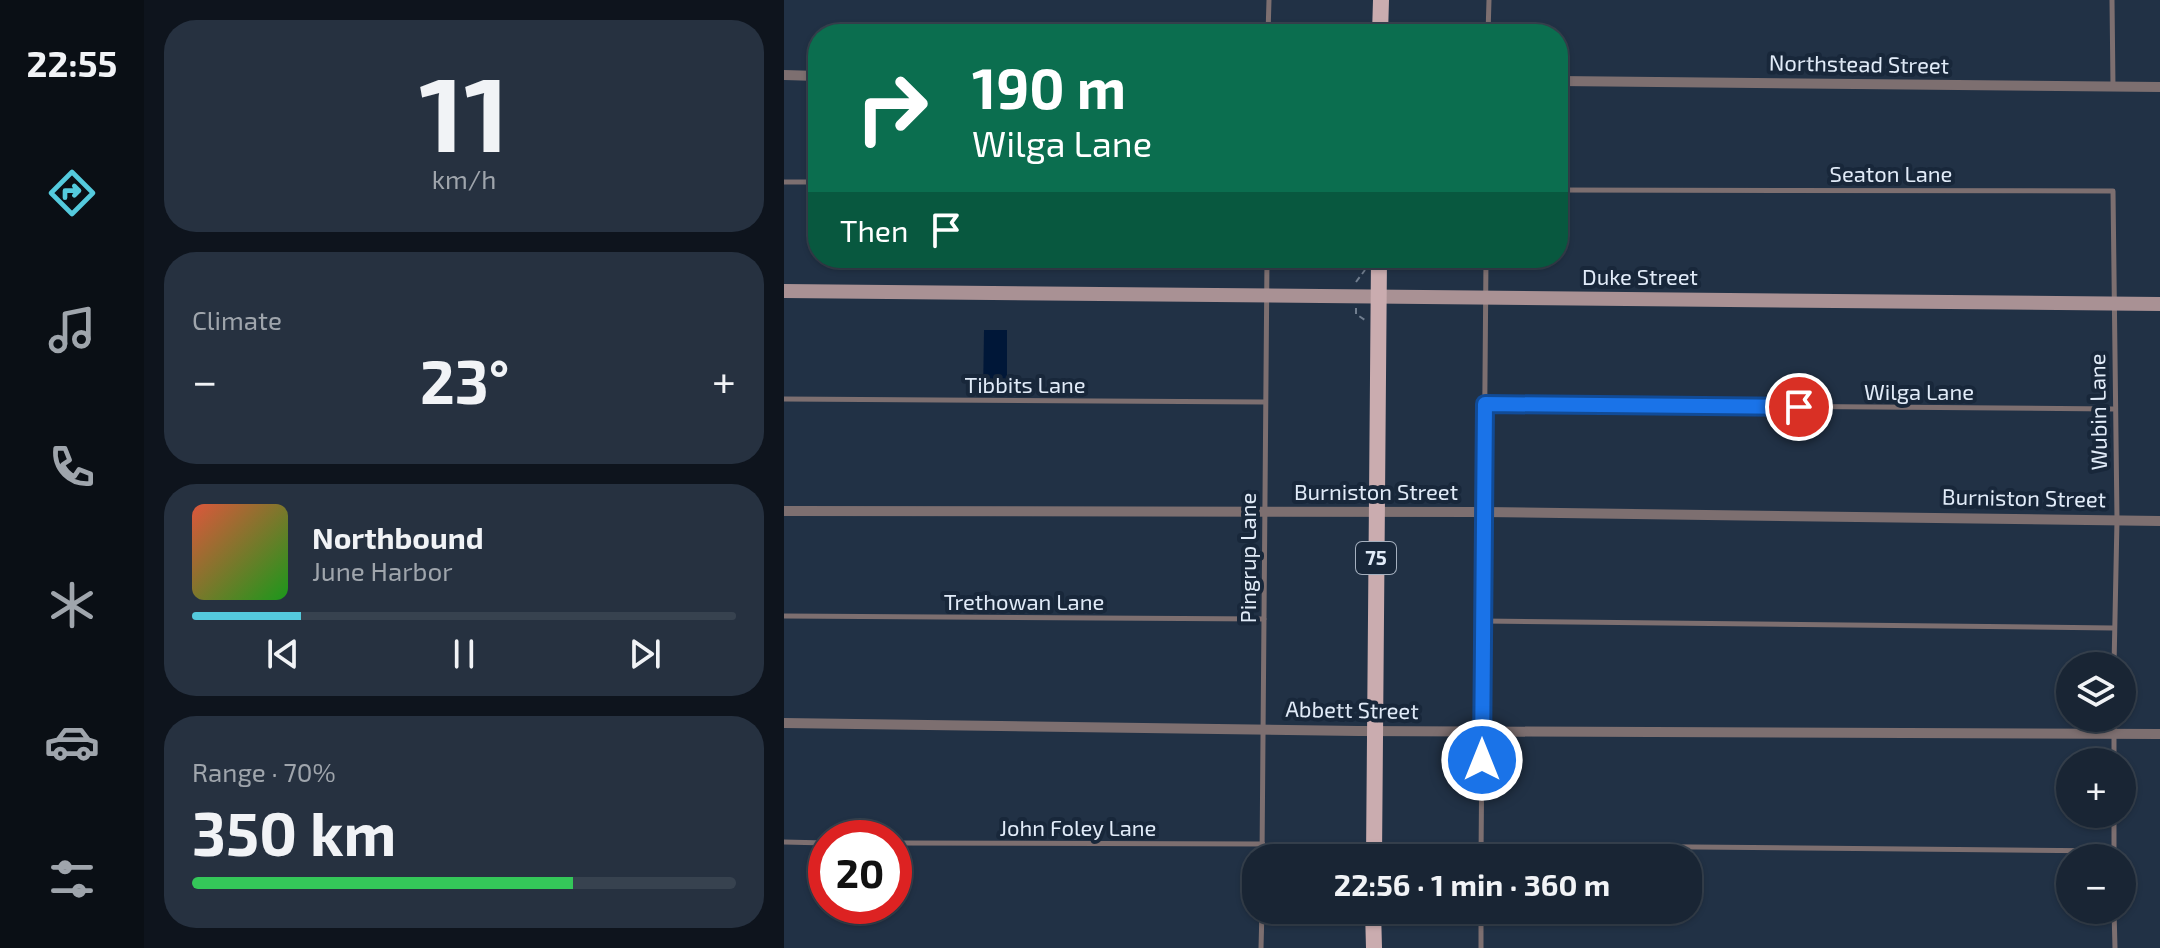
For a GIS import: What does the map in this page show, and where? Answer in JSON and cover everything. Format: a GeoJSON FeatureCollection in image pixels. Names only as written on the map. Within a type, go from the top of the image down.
{"type":"FeatureCollection","features":[{"type":"Feature","properties":{"kind":"main road"},"geometry":{"type":"LineString","coordinates":[[1380,24],[1381,0]]}},
{"type":"Feature","properties":{"kind":"main road","name":"75"},"geometry":{"type":"LineString","coordinates":[[1374,844],[1379,268]]}},
{"type":"Feature","properties":{"kind":"main road","name":"Duke Street"},"geometry":{"type":"LineString","coordinates":[[784,291],[2160,304]]}},
{"type":"Feature","properties":{"kind":"main road"},"geometry":{"type":"LineString","coordinates":[[1375,924],[1377,944]]}},
{"type":"Feature","properties":{"kind":"street"},"geometry":{"type":"LineString","coordinates":[[784,75],[808,76]]}},
{"type":"Feature","properties":{"kind":"street","name":"Northstead Street"},"geometry":{"type":"LineString","coordinates":[[1568,81],[2160,87]]}},
{"type":"Feature","properties":{"kind":"street","name":"Burniston Street"},"geometry":{"type":"LineString","coordinates":[[784,511],[1484,512],[2160,521]]}},
{"type":"Feature","properties":{"kind":"street","name":"Abbett Street"},"geometry":{"type":"LineString","coordinates":[[784,723],[1482,732],[2160,734]]}},
{"type":"Feature","properties":{"kind":"lane"},"geometry":{"type":"LineString","coordinates":[[1268,24],[1269,0]]}},
{"type":"Feature","properties":{"kind":"lane"},"geometry":{"type":"LineString","coordinates":[[1488,24],[1489,0]]}},
{"type":"Feature","properties":{"kind":"lane"},"geometry":{"type":"LineString","coordinates":[[2112,0],[2113,87]]}},
{"type":"Feature","properties":{"kind":"lane"},"geometry":{"type":"LineString","coordinates":[[784,182],[808,182]]}},
{"type":"Feature","properties":{"kind":"lane","name":"Seaton Lane"},"geometry":{"type":"LineString","coordinates":[[1568,190],[2113,191],[2113,302]]}},
{"type":"Feature","properties":{"kind":"lane","name":"Pingrup Lane"},"geometry":{"type":"LineString","coordinates":[[1263,844],[1267,268]]}},
{"type":"Feature","properties":{"kind":"lane"},"geometry":{"type":"LineString","coordinates":[[1481,844],[1486,268]]}},
{"type":"Feature","properties":{"kind":"lane","name":"Wubin Lane"},"geometry":{"type":"LineString","coordinates":[[2113,302],[2117,520],[2114,652]]}},
{"type":"Feature","properties":{"kind":"lane","name":"Tibbits Lane"},"geometry":{"type":"LineString","coordinates":[[784,399],[1265,402]]}},
{"type":"Feature","properties":{"kind":"lane","name":"Wilga Lane"},"geometry":{"type":"LineString","coordinates":[[1485,404],[2113,409]]}},
{"type":"Feature","properties":{"kind":"lane","name":"Trethowan Lane"},"geometry":{"type":"LineString","coordinates":[[784,616],[1264,619]]}},
{"type":"Feature","properties":{"kind":"lane"},"geometry":{"type":"LineString","coordinates":[[1483,621],[2113,628]]}},
{"type":"Feature","properties":{"kind":"lane"},"geometry":{"type":"LineString","coordinates":[[2114,734],[2114,748]]}},
{"type":"Feature","properties":{"kind":"lane"},"geometry":{"type":"LineString","coordinates":[[784,842],[808,843]]}},
{"type":"Feature","properties":{"kind":"lane","name":"John Foley Lane"},"geometry":{"type":"LineString","coordinates":[[912,843],[1263,844]]}},
{"type":"Feature","properties":{"kind":"lane"},"geometry":{"type":"LineString","coordinates":[[1702,848],[2056,853]]}},
{"type":"Feature","properties":{"kind":"lane"},"geometry":{"type":"LineString","coordinates":[[1261,948],[1262,924]]}},
{"type":"Feature","properties":{"kind":"lane"},"geometry":{"type":"LineString","coordinates":[[1481,924],[1481,948]]}},
{"type":"Feature","properties":{"kind":"lane"},"geometry":{"type":"LineString","coordinates":[[2114,924],[2115,948]]}},
{"type":"Feature","properties":{"kind":"water"},"geometry":{"type":"Polygon","coordinates":[[[984,330],[1007,330],[1007,395],[983,395],[984,330]]]}},
{"type":"Feature","properties":{"kind":"route"},"geometry":{"type":"LineString","coordinates":[[1482,760],[1485,404],[1799,407]]}}]}
